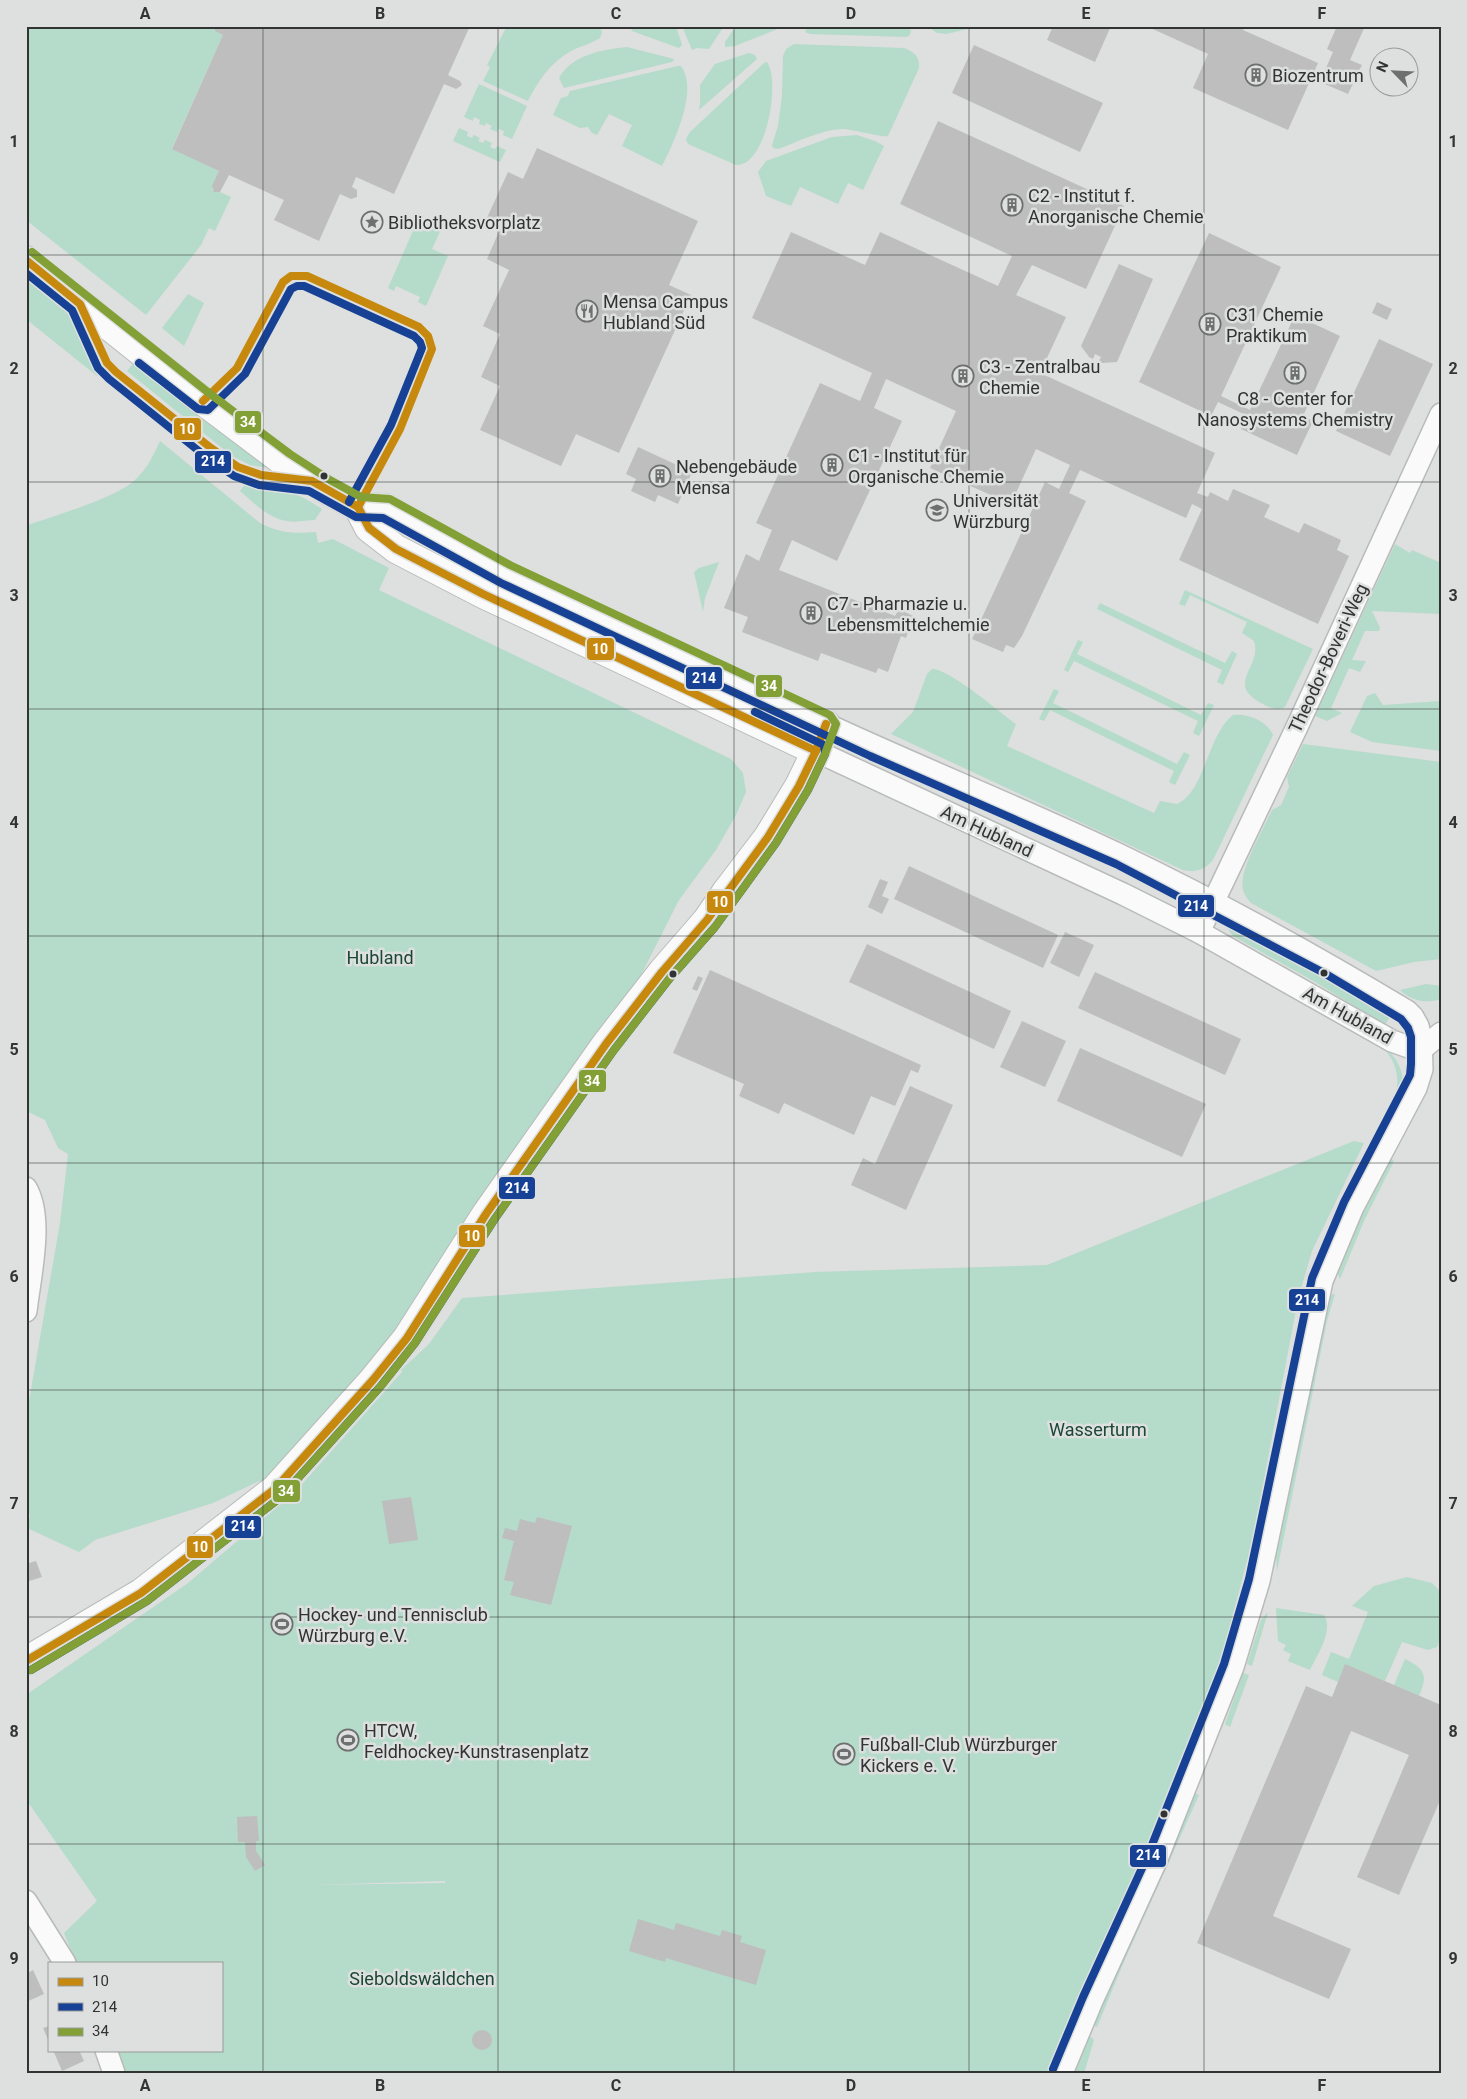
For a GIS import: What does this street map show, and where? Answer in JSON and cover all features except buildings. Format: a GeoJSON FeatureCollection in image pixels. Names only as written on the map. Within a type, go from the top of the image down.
{"type":"FeatureCollection","features":[{"type":"Feature","properties":{"kind":"street","name":"Am Hubland"},"geometry":{"type":"LineString","coordinates":[[26,260],[276,457],[358,508],[386,508],[505,574],[826,724],[1120,855],[1213,902],[1329,964],[1406,1011],[1413,1017],[1418,1026],[1421,1038],[1420,1051],[1392,1041],[1198,932],[1123,894],[483,594],[396,550],[369,528],[358,508]]}},
{"type":"Feature","properties":{"kind":"street","name":"Theodor-Boveri-Weg"},"geometry":{"type":"LineString","coordinates":[[1198,932],[1392,523],[1441,414]]}},
{"type":"Feature","properties":{"kind":"street"},"geometry":{"type":"LineString","coordinates":[[26,1661],[142,1593],[275,1489],[373,1380],[407,1338],[490,1206],[606,1044],[662,972],[707,920],[768,837],[799,786],[816,751],[826,724]]}},
{"type":"Feature","properties":{"kind":"street"},"geometry":{"type":"LineString","coordinates":[[1062,2073],[1092,2001],[1157,1858],[1234,1667],[1261,1573],[1322,1282],[1353,1207],[1416,1088],[1422,1069],[1420,1051],[1441,1034]]}},
{"type":"Feature","properties":{"kind":"street"},"geometry":{"type":"LineString","coordinates":[[26,1188],[33,1202],[35,1218],[26,1311]]}},
{"type":"Feature","properties":{"kind":"street"},"geometry":{"type":"LineString","coordinates":[[26,1901],[63,1962]]}},
{"type":"Feature","properties":{"kind":"street"},"geometry":{"type":"LineString","coordinates":[[107,2052],[114,2073]]}},
{"type":"Feature","properties":{"kind":"green space"},"geometry":{"type":"Polygon","coordinates":[[[27,26],[215,26],[215,31],[223,35],[172,148],[219,171],[212,189],[231,197],[215,231],[209,228],[201,245],[146,315],[26,220],[27,26]]]}},
{"type":"Feature","properties":{"kind":"green space"},"geometry":{"type":"Polygon","coordinates":[[[507,26],[599,26],[602,32],[600,38],[571,51],[557,61],[540,80],[528,101],[483,81],[490,67],[487,65],[507,26]]]}},
{"type":"Feature","properties":{"kind":"green space"},"geometry":{"type":"Polygon","coordinates":[[[630,26],[676,26],[682,45],[679,48],[632,31],[630,26]]]}},
{"type":"Feature","properties":{"kind":"green space"},"geometry":{"type":"Polygon","coordinates":[[[682,26],[724,26],[709,49],[697,48],[692,50],[682,26]]]}},
{"type":"Feature","properties":{"kind":"green space"},"geometry":{"type":"Polygon","coordinates":[[[736,26],[785,26],[735,46],[725,47],[725,42],[736,26]]]}},
{"type":"Feature","properties":{"kind":"green space"},"geometry":{"type":"Polygon","coordinates":[[[808,26],[909,26],[911,32],[909,36],[905,37],[810,34],[805,32],[808,26]]]}},
{"type":"Feature","properties":{"kind":"green space"},"geometry":{"type":"Polygon","coordinates":[[[927,26],[981,26],[946,34],[937,33],[927,26]]]}},
{"type":"Feature","properties":{"kind":"green space"},"geometry":{"type":"Polygon","coordinates":[[[794,44],[904,48],[916,55],[919,68],[888,136],[842,129],[817,134],[778,149],[773,148],[782,96],[783,56],[786,49],[794,44]]]}},
{"type":"Feature","properties":{"kind":"green space"},"geometry":{"type":"Polygon","coordinates":[[[627,47],[674,59],[672,62],[564,88],[559,78],[571,64],[589,55],[608,49],[627,47]]]}},
{"type":"Feature","properties":{"kind":"green space"},"geometry":{"type":"Polygon","coordinates":[[[749,53],[755,55],[757,59],[699,110],[700,85],[715,64],[749,53]]]}},
{"type":"Feature","properties":{"kind":"green space"},"geometry":{"type":"Polygon","coordinates":[[[767,62],[771,72],[772,87],[768,122],[763,139],[747,162],[736,165],[688,144],[686,139],[690,132],[767,62]]]}},
{"type":"Feature","properties":{"kind":"green space"},"geometry":{"type":"Polygon","coordinates":[[[681,66],[686,76],[686,102],[673,144],[662,166],[622,146],[632,125],[609,114],[597,135],[592,133],[588,127],[580,128],[553,115],[561,98],[568,96],[570,91],[681,66]]]}},
{"type":"Feature","properties":{"kind":"green space"},"geometry":{"type":"Polygon","coordinates":[[[479,84],[527,106],[512,139],[503,135],[504,131],[498,129],[497,132],[490,129],[492,126],[486,123],[485,126],[479,124],[480,120],[474,117],[473,121],[464,117],[479,84]]]}},
{"type":"Feature","properties":{"kind":"green space"},"geometry":{"type":"Polygon","coordinates":[[[459,128],[468,132],[467,136],[472,138],[474,135],[480,138],[478,141],[483,143],[485,140],[492,143],[490,147],[495,149],[497,146],[506,150],[500,162],[453,141],[459,128]]]}},
{"type":"Feature","properties":{"kind":"green space"},"geometry":{"type":"Polygon","coordinates":[[[857,135],[884,146],[863,190],[848,183],[838,204],[800,187],[791,206],[766,196],[758,172],[766,161],[832,137],[857,135]]]}},
{"type":"Feature","properties":{"kind":"green space"},"geometry":{"type":"Polygon","coordinates":[[[423,218],[443,225],[432,249],[448,256],[426,306],[418,302],[420,297],[396,286],[394,291],[388,288],[416,224],[423,218]]]}},
{"type":"Feature","properties":{"kind":"green space"},"geometry":{"type":"Polygon","coordinates":[[[30,276],[74,315],[104,368],[97,376],[26,319],[26,281],[30,276]]]}},
{"type":"Feature","properties":{"kind":"green space"},"geometry":{"type":"Polygon","coordinates":[[[188,294],[204,303],[184,346],[162,328],[188,294]]]}},
{"type":"Feature","properties":{"kind":"green space"},"geometry":{"type":"Polygon","coordinates":[[[136,360],[268,468],[250,465],[232,456],[127,371],[136,360]]]}},
{"type":"Feature","properties":{"kind":"green space","name":"Hubland"},"geometry":{"type":"Polygon","coordinates":[[[160,441],[260,523],[287,532],[316,532],[318,543],[333,539],[389,568],[379,590],[731,759],[743,773],[746,792],[736,815],[716,850],[679,900],[606,1044],[442,1283],[275,1489],[259,1481],[213,1503],[95,1540],[79,1552],[27,1528],[30,1515],[26,1511],[26,1418],[60,1223],[68,1154],[58,1148],[45,1120],[26,1111],[26,526],[102,499],[129,485],[145,469],[160,441]]]}},
{"type":"Feature","properties":{"kind":"green space"},"geometry":{"type":"Polygon","coordinates":[[[246,483],[267,486],[295,494],[322,509],[315,520],[293,522],[274,517],[240,491],[246,483]]]}},
{"type":"Feature","properties":{"kind":"green space"},"geometry":{"type":"Polygon","coordinates":[[[1395,544],[1410,553],[1412,550],[1441,563],[1441,614],[1372,611],[1380,628],[1379,631],[1365,631],[1352,660],[1366,661],[1360,672],[1349,668],[1331,708],[1342,713],[1327,721],[1315,716],[1395,544]]]}},
{"type":"Feature","properties":{"kind":"green space"},"geometry":{"type":"Polygon","coordinates":[[[719,562],[705,598],[703,612],[694,572],[699,568],[719,562]]]}},
{"type":"Feature","properties":{"kind":"green space"},"geometry":{"type":"Polygon","coordinates":[[[1185,590],[1313,649],[1285,707],[1276,709],[1268,707],[1251,697],[1246,689],[1245,682],[1254,659],[1255,650],[1254,641],[1242,633],[1247,622],[1190,595],[1185,606],[1179,604],[1185,590]]]}},
{"type":"Feature","properties":{"kind":"green space"},"geometry":{"type":"Polygon","coordinates":[[[1100,603],[1225,663],[1232,651],[1237,654],[1223,685],[1217,682],[1222,670],[1097,609],[1100,603]]]}},
{"type":"Feature","properties":{"kind":"green space"},"geometry":{"type":"Polygon","coordinates":[[[1078,640],[1083,642],[1077,654],[1201,715],[1208,703],[1214,705],[1199,736],[1193,733],[1198,721],[1074,661],[1068,672],[1064,670],[1078,640]]]}},
{"type":"Feature","properties":{"kind":"green space"},"geometry":{"type":"Polygon","coordinates":[[[932,669],[940,671],[962,683],[1016,724],[1007,746],[1154,813],[1160,801],[1177,804],[1186,798],[1200,776],[1217,736],[1224,724],[1233,715],[1245,715],[1262,722],[1273,735],[1214,858],[1201,869],[1183,870],[891,734],[913,712],[927,674],[932,669]]]}},
{"type":"Feature","properties":{"kind":"green space"},"geometry":{"type":"Polygon","coordinates":[[[1054,689],[1059,691],[1053,703],[1177,764],[1184,752],[1190,755],[1175,785],[1169,782],[1174,771],[1050,710],[1044,721],[1039,719],[1054,689]]]}},
{"type":"Feature","properties":{"kind":"green space"},"geometry":{"type":"Polygon","coordinates":[[[1375,693],[1383,705],[1441,701],[1441,751],[1372,742],[1350,732],[1367,696],[1375,693]]]}},
{"type":"Feature","properties":{"kind":"green space"},"geometry":{"type":"Polygon","coordinates":[[[1303,744],[1441,762],[1441,959],[1414,962],[1376,971],[1251,903],[1245,895],[1242,882],[1248,861],[1272,810],[1281,805],[1289,787],[1287,777],[1303,744]]]}},
{"type":"Feature","properties":{"kind":"green space"},"geometry":{"type":"Polygon","coordinates":[[[1226,918],[1362,996],[1391,1015],[1385,1025],[1315,982],[1233,936],[1223,922],[1223,919],[1226,918]]]}},
{"type":"Feature","properties":{"kind":"green space"},"geometry":{"type":"Polygon","coordinates":[[[1426,984],[1441,986],[1441,999],[1425,1001],[1414,999],[1400,990],[1426,984]]]}},
{"type":"Feature","properties":{"kind":"green space"},"geometry":{"type":"Polygon","coordinates":[[[1388,1050],[1400,1068],[1403,1081],[1399,1103],[1395,1104],[1393,1103],[1397,1089],[1397,1076],[1394,1063],[1386,1051],[1388,1050]]]}},
{"type":"Feature","properties":{"kind":"green space"},"geometry":{"type":"Polygon","coordinates":[[[1354,1141],[1364,1143],[1312,1251],[1298,1299],[1253,1538],[1224,1649],[1210,1694],[1165,1811],[1054,2073],[122,2073],[113,2052],[222,2052],[222,1962],[76,1962],[64,1933],[97,1901],[30,1805],[26,1805],[26,1695],[188,1583],[296,1491],[402,1372],[401,1370],[429,1344],[462,1298],[815,1272],[1047,1265],[1354,1141]],[[445,1881],[310,1885],[445,1883],[445,1881]]]}},
{"type":"Feature","properties":{"kind":"green space"},"geometry":{"type":"Polygon","coordinates":[[[1391,1159],[1394,1161],[1364,1221],[1340,1279],[1337,1272],[1356,1226],[1391,1159]]]}},
{"type":"Feature","properties":{"kind":"green space"},"geometry":{"type":"Polygon","coordinates":[[[1335,1294],[1327,1321],[1277,1571],[1276,1556],[1328,1298],[1335,1294]]]}},
{"type":"Feature","properties":{"kind":"green space"},"geometry":{"type":"Polygon","coordinates":[[[1407,1577],[1432,1583],[1441,1592],[1441,1638],[1437,1647],[1428,1650],[1402,1642],[1385,1681],[1345,1665],[1338,1682],[1322,1675],[1331,1652],[1349,1659],[1368,1612],[1352,1606],[1374,1586],[1407,1577]]]}},
{"type":"Feature","properties":{"kind":"green space"},"geometry":{"type":"Polygon","coordinates":[[[1276,1608],[1324,1615],[1327,1621],[1326,1635],[1310,1670],[1288,1661],[1291,1654],[1283,1650],[1286,1645],[1278,1641],[1276,1608]]]}},
{"type":"Feature","properties":{"kind":"green space"},"geometry":{"type":"Polygon","coordinates":[[[1268,1612],[1252,1666],[1247,1664],[1261,1620],[1268,1612]]]}},
{"type":"Feature","properties":{"kind":"green space"},"geometry":{"type":"Polygon","coordinates":[[[1405,1659],[1417,1666],[1423,1673],[1424,1678],[1419,1696],[1394,1685],[1405,1659]]]}},
{"type":"Feature","properties":{"kind":"green space"},"geometry":{"type":"Polygon","coordinates":[[[1243,1673],[1249,1675],[1230,1727],[1225,1724],[1243,1673]]]}},
{"type":"Feature","properties":{"kind":"green space"},"geometry":{"type":"Polygon","coordinates":[[[1194,1793],[1199,1795],[1123,1964],[1097,2027],[1091,2024],[1194,1793]]]}},
{"type":"Feature","properties":{"kind":"green space"},"geometry":{"type":"Polygon","coordinates":[[[1088,2034],[1094,2040],[1084,2073],[1071,2073],[1088,2034]]]}},
{"type":"Feature","properties":{"kind":"transit line","name":"34"},"geometry":{"type":"LineString","coordinates":[[31,1670],[147,1601],[281,1497],[381,1386],[415,1343],[494,1220],[614,1050],[670,978],[715,927],[776,843],[808,790],[825,754],[836,724],[830,715],[510,565],[390,499],[361,497],[330,480],[290,454],[209,393],[32,252]]}},
{"type":"Feature","properties":{"kind":"transit line","name":"10"},"geometry":{"type":"LineString","coordinates":[[26,260],[80,304],[107,363],[116,372],[211,448],[238,467],[261,475],[312,481],[358,507],[369,528],[396,549],[483,594],[816,751]]}},
{"type":"Feature","properties":{"kind":"transit line","name":"214"},"geometry":{"type":"LineString","coordinates":[[26,273],[72,310],[98,368],[109,379],[205,456],[234,476],[259,485],[309,491],[356,517],[383,518],[501,583],[870,756],[1116,864],[1324,973],[1401,1019],[1408,1028],[1411,1037],[1410,1075],[1344,1202],[1312,1278],[1249,1579],[1224,1664],[1148,1855],[1083,1997],[1053,2069]]}},
{"type":"Feature","properties":{"kind":"transit line","name":"10"},"geometry":{"type":"LineString","coordinates":[[203,401],[237,368],[283,282],[291,276],[307,276],[419,327],[428,336],[432,349],[400,429],[358,507]]}},
{"type":"Feature","properties":{"kind":"transit line","name":"214"},"geometry":{"type":"LineString","coordinates":[[139,363],[198,409],[208,410],[245,374],[291,289],[297,286],[304,286],[414,336],[420,342],[422,348],[391,425],[349,502]]}},
{"type":"Feature","properties":{"kind":"transit line","name":"214"},"geometry":{"type":"LineString","coordinates":[[31,1670],[147,1601],[281,1497],[380,1387],[415,1343],[494,1220],[614,1050],[670,978],[715,927],[776,843],[808,790],[825,754],[824,745],[755,712]]}},
{"type":"Feature","properties":{"kind":"transit line","name":"10"},"geometry":{"type":"LineString","coordinates":[[26,1661],[141,1593],[275,1489],[373,1380],[407,1338],[486,1214],[606,1044],[662,972],[707,920],[768,837],[799,786],[816,751],[826,724]]}},
{"type":"Feature","properties":{"kind":"place","name":"Biozentrum"},"geometry":{"type":"Point","coordinates":[1256,75]}},
{"type":"Feature","properties":{"kind":"place","name":"C2 - Institut f. Anorganische Chemie"},"geometry":{"type":"Point","coordinates":[1012,205]}},
{"type":"Feature","properties":{"kind":"place","name":"Bibliotheksvorplatz"},"geometry":{"type":"Point","coordinates":[372,222]}},
{"type":"Feature","properties":{"kind":"place","name":"Mensa Campus Hubland Süd"},"geometry":{"type":"Point","coordinates":[587,311]}},
{"type":"Feature","properties":{"kind":"place","name":"C31 Chemie Praktikum"},"geometry":{"type":"Point","coordinates":[1210,324]}},
{"type":"Feature","properties":{"kind":"place","name":"C8 - Center for Nanosystems Chemistry"},"geometry":{"type":"Point","coordinates":[1295,373]}},
{"type":"Feature","properties":{"kind":"place","name":"C3 - Zentralbau Chemie"},"geometry":{"type":"Point","coordinates":[963,376]}},
{"type":"Feature","properties":{"kind":"place","name":"C1 - Institut für Organische Chemie"},"geometry":{"type":"Point","coordinates":[832,465]}},
{"type":"Feature","properties":{"kind":"place","name":"Nebengebäude Mensa"},"geometry":{"type":"Point","coordinates":[660,476]}},
{"type":"Feature","properties":{"kind":"place","name":"Universität Würzburg"},"geometry":{"type":"Point","coordinates":[937,510]}},
{"type":"Feature","properties":{"kind":"place","name":"C7 - Pharmazie u. Lebensmittelchemie"},"geometry":{"type":"Point","coordinates":[811,613]}},
{"type":"Feature","properties":{"kind":"place","name":"Hockey- und Tennisclub Würzburg e.V."},"geometry":{"type":"Point","coordinates":[282,1624]}},
{"type":"Feature","properties":{"kind":"place","name":"HTCW, Feldhockey-Kunstrasenplatz"},"geometry":{"type":"Point","coordinates":[348,1740]}},
{"type":"Feature","properties":{"kind":"place","name":"Fußball-Club Würzburger Kickers e. V."},"geometry":{"type":"Point","coordinates":[844,1754]}},
{"type":"Feature","properties":{"kind":"park label","name":"Wasserturm"},"geometry":{"type":"Point","coordinates":[1098,1429]}},
{"type":"Feature","properties":{"kind":"park label","name":"Sieboldswäldchen"},"geometry":{"type":"Point","coordinates":[422,1978]}}]}
